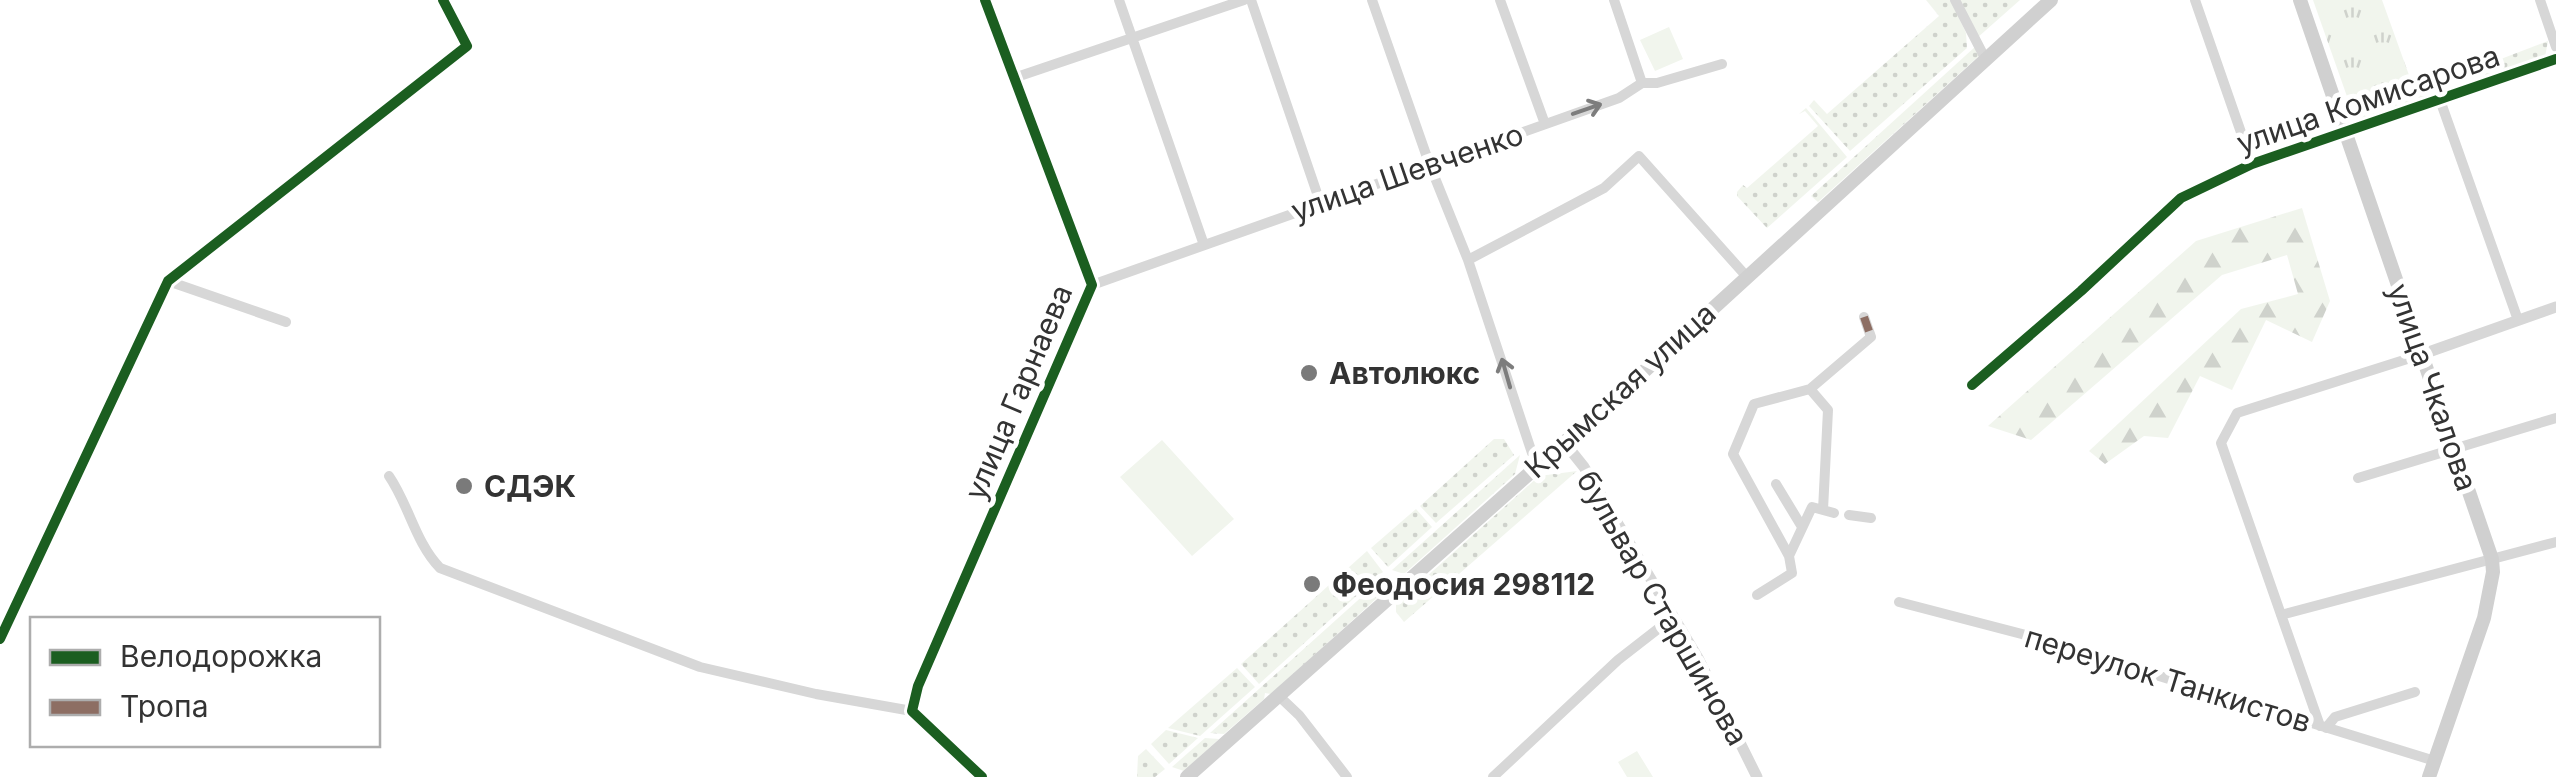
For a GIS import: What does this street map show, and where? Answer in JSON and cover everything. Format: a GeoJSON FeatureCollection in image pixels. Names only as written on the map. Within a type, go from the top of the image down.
{"type":"FeatureCollection","features":[{"type":"Feature","properties":{"kind":"main road","name":"Крымская улица"},"geometry":{"type":"LineString","coordinates":[[1187,777],[1564,442],[2051,0]]}},
{"type":"Feature","properties":{"kind":"main road","name":"улица Чкалова"},"geometry":{"type":"LineString","coordinates":[[2300,0],[2492,559],[2484,618],[2429,777]]}},
{"type":"Feature","properties":{"kind":"street"},"geometry":{"type":"LineString","coordinates":[[0,638],[168,281],[467,46],[443,0]]}},
{"type":"Feature","properties":{"kind":"street","name":"улица Гарнаева"},"geometry":{"type":"LineString","coordinates":[[912,712],[924,671],[1092,286],[986,0]]}},
{"type":"Feature","properties":{"kind":"street"},"geometry":{"type":"LineString","coordinates":[[1119,0],[1204,245]]}},
{"type":"Feature","properties":{"kind":"street"},"geometry":{"type":"LineString","coordinates":[[1014,78],[1247,0],[1320,202]]}},
{"type":"Feature","properties":{"kind":"street"},"geometry":{"type":"LineString","coordinates":[[1372,0],[1429,164],[1468,260],[1536,466]]}},
{"type":"Feature","properties":{"kind":"street"},"geometry":{"type":"LineString","coordinates":[[1500,0],[1545,124]]}},
{"type":"Feature","properties":{"kind":"street"},"geometry":{"type":"LineString","coordinates":[[1614,0],[1642,83]]}},
{"type":"Feature","properties":{"kind":"street"},"geometry":{"type":"LineString","coordinates":[[1955,0],[1986,60]]}},
{"type":"Feature","properties":{"kind":"street"},"geometry":{"type":"LineString","coordinates":[[2195,0],[2252,164]]}},
{"type":"Feature","properties":{"kind":"street"},"geometry":{"type":"LineString","coordinates":[[2540,0],[2556,47]]}},
{"type":"Feature","properties":{"kind":"street","name":"улица Комисарова"},"geometry":{"type":"LineString","coordinates":[[1972,386],[2180,198],[2252,164],[2556,59]]}},
{"type":"Feature","properties":{"kind":"street","name":"улица Шевченко"},"geometry":{"type":"LineString","coordinates":[[1092,286],[1619,98],[1642,83],[1657,83],[1722,64]]}},
{"type":"Feature","properties":{"kind":"street"},"geometry":{"type":"LineString","coordinates":[[2440,100],[2518,320]]}},
{"type":"Feature","properties":{"kind":"street"},"geometry":{"type":"LineString","coordinates":[[1468,260],[1604,188],[1639,156],[1746,276]]}},
{"type":"Feature","properties":{"kind":"street"},"geometry":{"type":"LineString","coordinates":[[168,281],[286,322]]}},
{"type":"Feature","properties":{"kind":"street"},"geometry":{"type":"LineString","coordinates":[[2415,692],[2335,718],[2323,727],[2221,442],[2237,413],[2556,307]]}},
{"type":"Feature","properties":{"kind":"street"},"geometry":{"type":"LineString","coordinates":[[1756,595],[1792,573],[1788,556],[1734,454],[1754,404],[1810,388],[1871,337],[1864,318]]}},
{"type":"Feature","properties":{"kind":"street"},"geometry":{"type":"LineString","coordinates":[[1788,556],[1812,507],[1828,511],[1828,410],[1810,388]]}},
{"type":"Feature","properties":{"kind":"street"},"geometry":{"type":"LineString","coordinates":[[2358,478],[2556,418]]}},
{"type":"Feature","properties":{"kind":"street","name":"бульвар Старшинова"},"geometry":{"type":"LineString","coordinates":[[1564,442],[1584,466],[1698,658],[1757,777]]}},
{"type":"Feature","properties":{"kind":"street"},"geometry":{"type":"LineString","coordinates":[[388,476],[400,492],[427,555],[440,568],[700,667],[912,712],[982,777]]}},
{"type":"Feature","properties":{"kind":"street"},"geometry":{"type":"LineString","coordinates":[[1776,484],[1802,527]]}},
{"type":"Feature","properties":{"kind":"street"},"geometry":{"type":"LineString","coordinates":[[1849,515],[1871,518]]}},
{"type":"Feature","properties":{"kind":"street"},"geometry":{"type":"LineString","coordinates":[[2281,616],[2556,542]]}},
{"type":"Feature","properties":{"kind":"street","name":"переулок Танкистов"},"geometry":{"type":"LineString","coordinates":[[1899,602],[2033,636],[2435,761]]}},
{"type":"Feature","properties":{"kind":"street"},"geometry":{"type":"LineString","coordinates":[[1493,777],[1618,660],[1672,618]]}},
{"type":"Feature","properties":{"kind":"street"},"geometry":{"type":"LineString","coordinates":[[1279,696],[1348,777]]}},
{"type":"Feature","properties":{"kind":"green space"},"geometry":{"type":"Polygon","coordinates":[[[1926,0],[1951,0],[1966,33],[1967,48],[1850,151],[1809,106],[1814,100],[1827,114],[1939,16],[1926,0]]]}},
{"type":"Feature","properties":{"kind":"green space"},"geometry":{"type":"Polygon","coordinates":[[[1958,0],[2020,0],[1977,38],[1958,0]]]}},
{"type":"Feature","properties":{"kind":"green space"},"geometry":{"type":"Polygon","coordinates":[[[2313,0],[2382,0],[2414,89],[2439,81],[2443,91],[2356,122],[2313,0]]]}},
{"type":"Feature","properties":{"kind":"green space"},"geometry":{"type":"Polygon","coordinates":[[[1669,27],[1683,59],[1655,71],[1640,40],[1669,27]]]}},
{"type":"Feature","properties":{"kind":"green space"},"geometry":{"type":"Polygon","coordinates":[[[2548,41],[2545,57],[2493,75],[2485,76],[2480,67],[2548,41]]]}},
{"type":"Feature","properties":{"kind":"green space"},"geometry":{"type":"Polygon","coordinates":[[[1976,46],[1981,54],[1818,202],[1811,196],[1976,46]]]}},
{"type":"Feature","properties":{"kind":"green space"},"geometry":{"type":"Polygon","coordinates":[[[1806,108],[1847,157],[1767,228],[1737,192],[1743,185],[1747,188],[1818,126],[1805,111],[1799,114],[1806,108]]]}},
{"type":"Feature","properties":{"kind":"green space"},"geometry":{"type":"Polygon","coordinates":[[[2302,208],[2330,301],[2312,342],[2266,320],[2232,390],[2200,376],[2168,438],[2144,436],[2105,464],[2089,451],[2241,309],[2298,294],[2287,255],[2222,275],[2031,440],[1988,426],[2196,241],[2302,208]]]}},
{"type":"Feature","properties":{"kind":"green space"},"geometry":{"type":"Polygon","coordinates":[[[1494,439],[1504,439],[1514,455],[1436,523],[1420,506],[1494,439]]]}},
{"type":"Feature","properties":{"kind":"green space"},"geometry":{"type":"Polygon","coordinates":[[[1162,440],[1234,519],[1192,556],[1120,477],[1162,440]]]}},
{"type":"Feature","properties":{"kind":"green space"},"geometry":{"type":"Polygon","coordinates":[[[1520,455],[1515,474],[1404,574],[1392,570],[1520,455]]]}},
{"type":"Feature","properties":{"kind":"green space"},"geometry":{"type":"Polygon","coordinates":[[[1577,471],[1404,622],[1396,612],[1396,604],[1539,476],[1577,471]]]}},
{"type":"Feature","properties":{"kind":"green space"},"geometry":{"type":"Polygon","coordinates":[[[1416,509],[1432,527],[1388,567],[1371,548],[1416,509]]]}},
{"type":"Feature","properties":{"kind":"green space"},"geometry":{"type":"Polygon","coordinates":[[[1367,551],[1383,572],[1259,684],[1241,664],[1367,551]]]}},
{"type":"Feature","properties":{"kind":"green space"},"geometry":{"type":"Polygon","coordinates":[[[1386,575],[1390,584],[1387,589],[1271,694],[1265,693],[1264,699],[1224,734],[1210,733],[1386,575]]]}},
{"type":"Feature","properties":{"kind":"green space"},"geometry":{"type":"Polygon","coordinates":[[[1237,668],[1255,687],[1200,736],[1168,728],[1237,668]]]}},
{"type":"Feature","properties":{"kind":"green space"},"geometry":{"type":"Polygon","coordinates":[[[1166,730],[1198,738],[1169,764],[1151,744],[1166,730]]]}},
{"type":"Feature","properties":{"kind":"green space"},"geometry":{"type":"Polygon","coordinates":[[[1205,738],[1219,739],[1184,771],[1172,767],[1205,738]]]}},
{"type":"Feature","properties":{"kind":"green space"},"geometry":{"type":"Polygon","coordinates":[[[1146,749],[1165,769],[1155,777],[1137,777],[1138,756],[1146,749]]]}},
{"type":"Feature","properties":{"kind":"green space"},"geometry":{"type":"Polygon","coordinates":[[[1637,751],[1653,777],[1627,777],[1618,762],[1637,751]]]}},
{"type":"Feature","properties":{"kind":"marked path"},"geometry":{"type":"LineString","coordinates":[[1864,317],[1871,337]]}},
{"type":"Feature","properties":{"kind":"cycle path"},"geometry":{"type":"LineString","coordinates":[[0,639],[168,281],[467,46],[443,0]]}},
{"type":"Feature","properties":{"kind":"cycle path"},"geometry":{"type":"LineString","coordinates":[[982,777],[912,711],[918,686],[1092,285],[985,0]]}},
{"type":"Feature","properties":{"kind":"cycle path"},"geometry":{"type":"LineString","coordinates":[[1972,385],[2181,198],[2252,164],[2556,59]]}},
{"type":"Feature","properties":{"kind":"place","name":"Автолюкс"},"geometry":{"type":"Point","coordinates":[1309,373]}},
{"type":"Feature","properties":{"kind":"place","name":"СДЭК"},"geometry":{"type":"Point","coordinates":[464,486]}},
{"type":"Feature","properties":{"kind":"place","name":"Феодосия 298112"},"geometry":{"type":"Point","coordinates":[1312,584]}}]}
